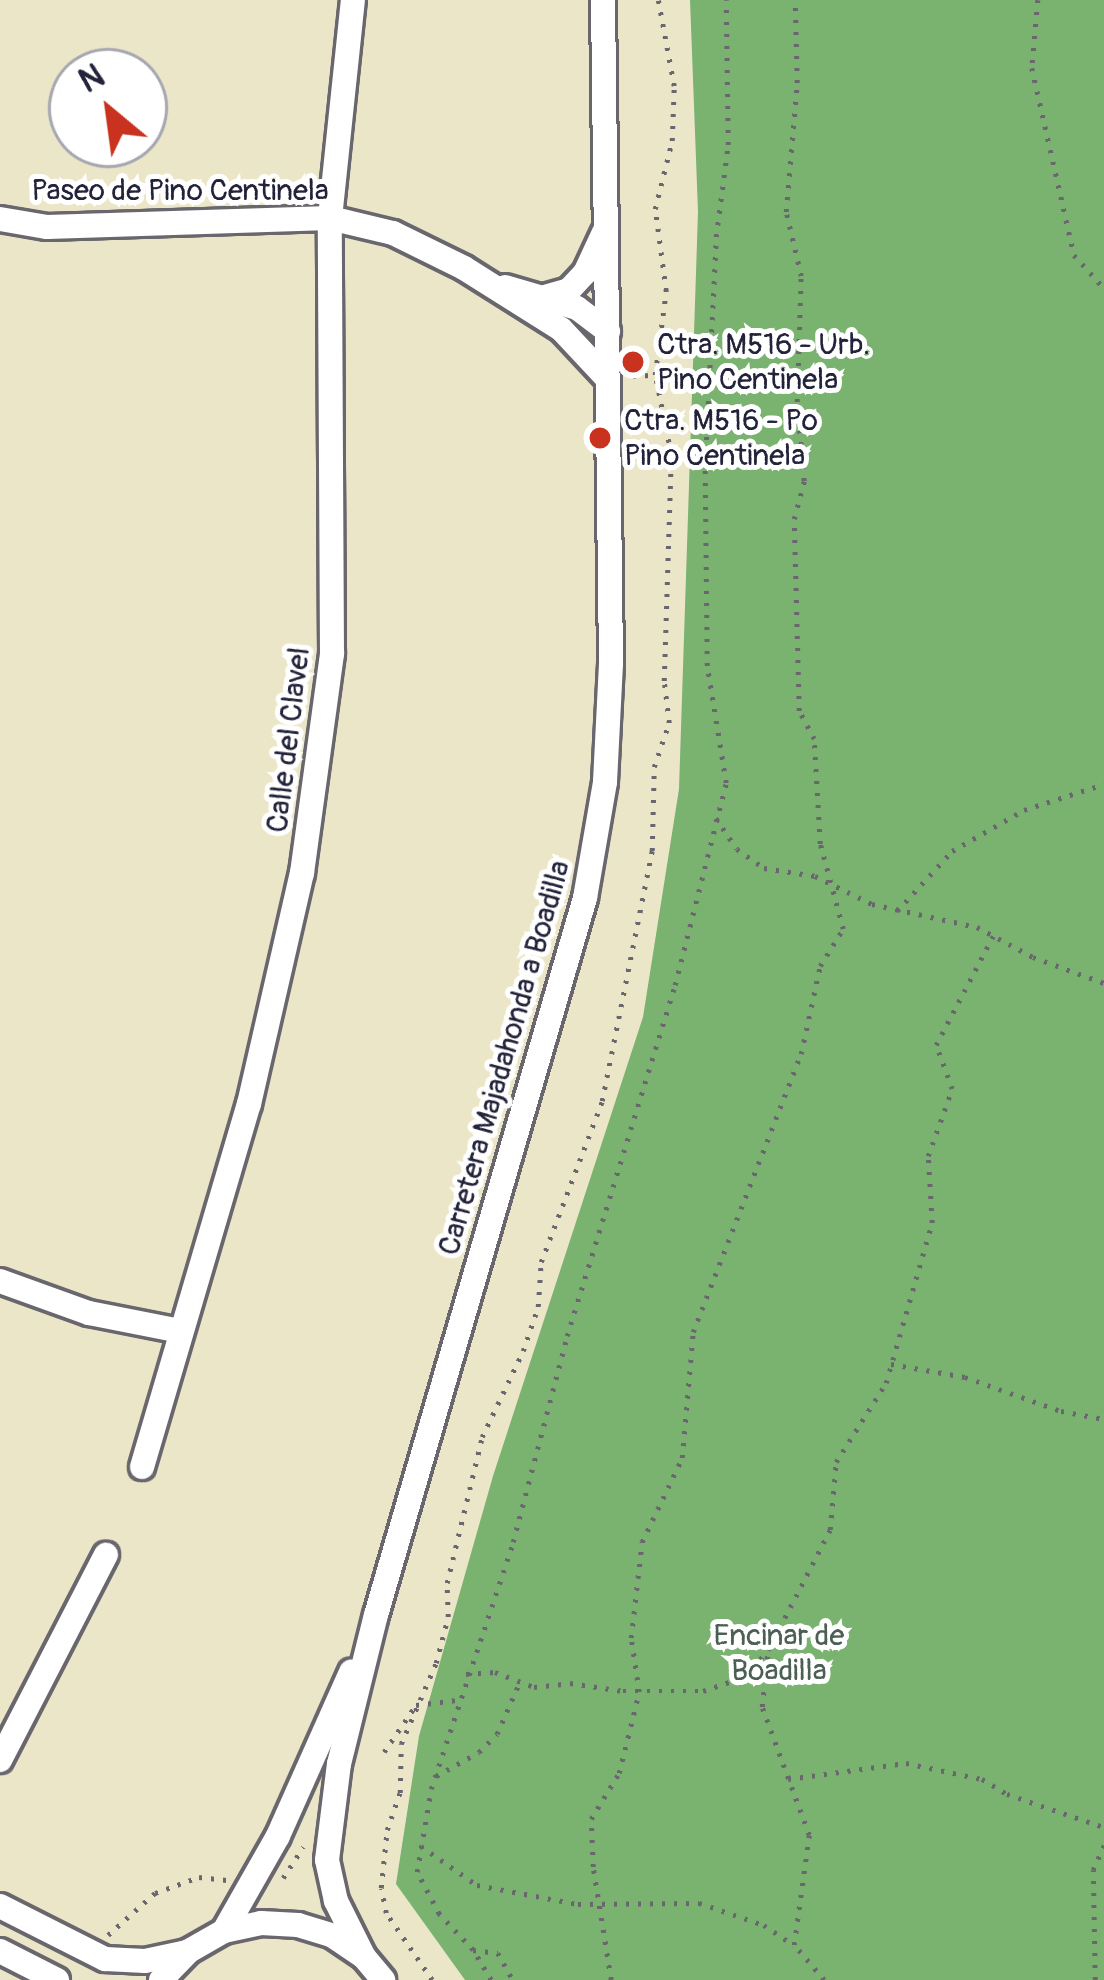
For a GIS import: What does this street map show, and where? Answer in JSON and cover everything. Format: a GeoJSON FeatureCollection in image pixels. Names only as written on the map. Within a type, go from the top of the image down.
{"type":"FeatureCollection","features":[{"type":"Feature","properties":{"kind":"street","name":"Calle del Clavel"},"geometry":{"type":"LineString","coordinates":[[142,1466],[249,1104],[302,873],[332,655],[330,218],[352,0]]}},
{"type":"Feature","properties":{"kind":"street","name":"Carretera Majadahonda a Boadilla"},"geometry":{"type":"LineString","coordinates":[[364,1957],[336,1900],[327,1860],[339,1764],[376,1615],[585,898],[605,782],[611,663],[603,0]]}},
{"type":"Feature","properties":{"kind":"street","name":"Paseo de Pino Centinela"},"geometry":{"type":"LineString","coordinates":[[0,219],[47,226],[330,218],[393,233],[491,284]]}},
{"type":"Feature","properties":{"kind":"street"},"geometry":{"type":"LineString","coordinates":[[548,296],[569,290],[585,273],[607,224]]}},
{"type":"Feature","properties":{"kind":"street"},"geometry":{"type":"LineString","coordinates":[[491,284],[578,308],[608,331]]}},
{"type":"Feature","properties":{"kind":"street"},"geometry":{"type":"LineString","coordinates":[[491,284],[561,329],[605,376]]}},
{"type":"Feature","properties":{"kind":"street"},"geometry":{"type":"LineString","coordinates":[[0,1281],[89,1312],[180,1331]]}},
{"type":"Feature","properties":{"kind":"street"},"geometry":{"type":"LineString","coordinates":[[0,1760],[106,1556]]}},
{"type":"Feature","properties":{"kind":"street","name":"Carretera Majadahonda a Boadilla"},"geometry":{"type":"LineString","coordinates":[[224,1931],[278,1836],[376,1615]]}},
{"type":"Feature","properties":{"kind":"street"},"geometry":{"type":"LineString","coordinates":[[0,1906],[104,1959],[146,1961],[189,1951]]}},
{"type":"Feature","properties":{"kind":"street"},"geometry":{"type":"LineString","coordinates":[[161,1980],[189,1951],[224,1931],[261,1923],[298,1924],[333,1936],[364,1957],[383,1980]]}},
{"type":"Feature","properties":{"kind":"street"},"geometry":{"type":"LineString","coordinates":[[0,1951],[57,1980]]}},
{"type":"Feature","properties":{"kind":"path"},"geometry":{"type":"LineString","coordinates":[[491,1980],[473,1950],[439,1915],[417,1872],[434,1777],[513,1542],[567,1336],[675,985],[726,783],[707,666],[705,464],[716,237],[728,145],[726,0]]}},
{"type":"Feature","properties":{"kind":"path"},"geometry":{"type":"LineString","coordinates":[[611,1980],[592,1867],[591,1819],[619,1773],[639,1692],[631,1638],[643,1542],[682,1458],[693,1332],[801,1054],[820,966],[843,929],[826,882],[814,739],[799,711],[794,519],[804,481],[797,402],[801,276],[786,212],[796,107],[795,0]]}},
{"type":"Feature","properties":{"kind":"path"},"geometry":{"type":"LineString","coordinates":[[1038,0],[1032,68],[1073,255],[1104,288]]}},
{"type":"Feature","properties":{"kind":"path"},"geometry":{"type":"LineString","coordinates":[[633,376],[655,375]]}},
{"type":"Feature","properties":{"kind":"path"},"geometry":{"type":"LineString","coordinates":[[898,910],[952,851],[1024,810],[1104,784]]}},
{"type":"Feature","properties":{"kind":"path"},"geometry":{"type":"LineString","coordinates":[[716,818],[736,849],[764,868],[826,882],[898,910],[977,927],[1104,983]]}},
{"type":"Feature","properties":{"kind":"path"},"geometry":{"type":"LineString","coordinates":[[466,1674],[495,1672],[534,1687],[570,1683],[639,1692],[723,1688],[744,1677],[768,1650],[830,1530],[836,1462],[886,1383],[932,1222],[928,1156],[952,1089],[936,1046],[993,936]]}},
{"type":"Feature","properties":{"kind":"path"},"geometry":{"type":"LineString","coordinates":[[891,1364],[965,1377],[1061,1412],[1104,1419]]}},
{"type":"Feature","properties":{"kind":"path"},"geometry":{"type":"LineString","coordinates":[[768,1650],[762,1707],[809,1835],[794,1945]]}},
{"type":"Feature","properties":{"kind":"path"},"geometry":{"type":"LineString","coordinates":[[434,1777],[479,1752],[497,1734],[520,1681]]}},
{"type":"Feature","properties":{"kind":"path"},"geometry":{"type":"LineString","coordinates":[[384,1752],[416,1705],[458,1700]]}},
{"type":"Feature","properties":{"kind":"path"},"geometry":{"type":"LineString","coordinates":[[416,1705],[401,1744],[400,1793],[387,1830],[381,1888],[386,1912],[432,1980]]}},
{"type":"Feature","properties":{"kind":"path"},"geometry":{"type":"LineString","coordinates":[[788,1779],[906,1763],[982,1779],[1007,1794],[1104,1827]]}},
{"type":"Feature","properties":{"kind":"path"},"geometry":{"type":"LineString","coordinates":[[1094,1980],[1093,1870],[1104,1845]]}},
{"type":"Feature","properties":{"kind":"path"},"geometry":{"type":"LineString","coordinates":[[422,1846],[477,1885],[527,1898],[601,1906],[699,1903],[764,1925],[794,1945],[824,1980]]}},
{"type":"Feature","properties":{"kind":"path"},"geometry":{"type":"LineString","coordinates":[[473,1950],[498,1953],[513,1980]]}},
{"type":"Feature","properties":{"kind":"green space","name":"Encinar de Boadilla"},"geometry":{"type":"Polygon","coordinates":[[[690,0],[1104,0],[1104,1980],[465,1980],[396,1884],[419,1736],[493,1476],[643,1017],[679,789],[698,212],[690,0]]]}},
{"type":"Feature","properties":{"kind":"place","name":"Ctra. M516 - Urb. Pino Centinela"},"geometry":{"type":"Point","coordinates":[633,362]}},
{"type":"Feature","properties":{"kind":"place","name":"Ctra. M516 - Pº Pino Centinela"},"geometry":{"type":"Point","coordinates":[600,438]}}]}
